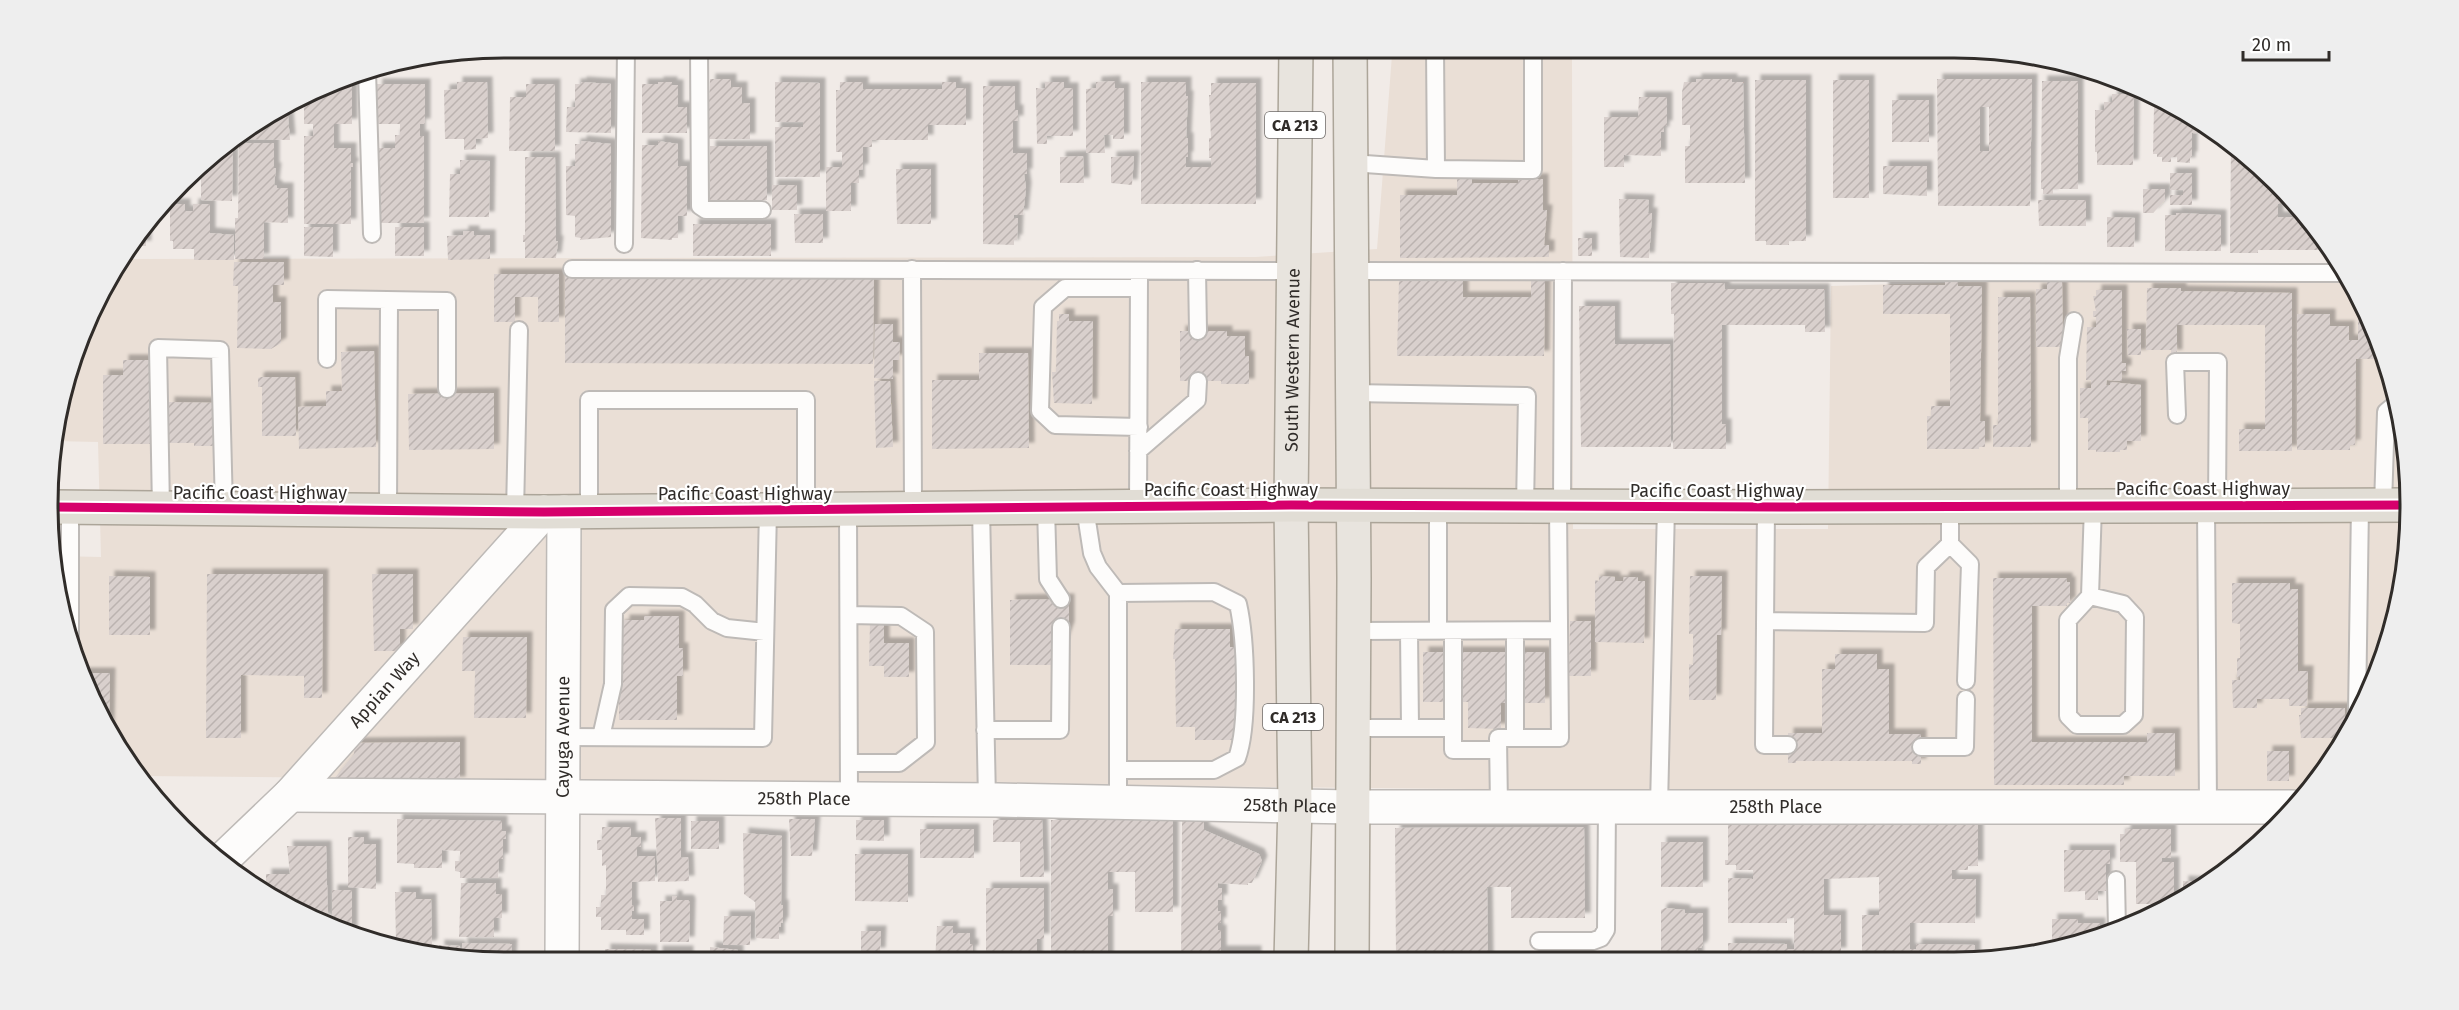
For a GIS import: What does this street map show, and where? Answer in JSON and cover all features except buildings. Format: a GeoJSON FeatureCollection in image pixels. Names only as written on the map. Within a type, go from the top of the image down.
{"type":"FeatureCollection","features":[{"type":"Feature","properties":{"kind":"highway","name":"Pacific Coast Highway"},"geometry":{"type":"LineString","coordinates":[[62,507],[553,512],[1291,505],[1766,507],[2384,505]]}},
{"type":"Feature","properties":{"kind":"main road","name":"South Western Avenue"},"geometry":{"type":"LineString","coordinates":[[1291,952],[1295,804],[1291,505],[1296,58]]}},
{"type":"Feature","properties":{"kind":"main road","name":"CA 213"},"geometry":{"type":"LineString","coordinates":[[1350,58],[1353,507],[1352,952]]}},
{"type":"Feature","properties":{"kind":"street","name":"Cayuga Avenue"},"geometry":{"type":"LineString","coordinates":[[553,512],[562,737],[562,952]]}},
{"type":"Feature","properties":{"kind":"street","name":"Appian Way"},"geometry":{"type":"LineString","coordinates":[[228,855],[290,795],[553,512]]}},
{"type":"Feature","properties":{"kind":"street","name":"258th Place"},"geometry":{"type":"LineString","coordinates":[[290,795],[987,800],[1118,786],[1295,804],[1352,807],[2283,807]]}},
{"type":"Feature","properties":{"kind":"lane"},"geometry":{"type":"LineString","coordinates":[[624,244],[626,58]]}},
{"type":"Feature","properties":{"kind":"lane"},"geometry":{"type":"LineString","coordinates":[[699,58],[700,206],[706,210],[762,210]]}},
{"type":"Feature","properties":{"kind":"lane"},"geometry":{"type":"LineString","coordinates":[[1435,58],[1436,169]]}},
{"type":"Feature","properties":{"kind":"lane"},"geometry":{"type":"LineString","coordinates":[[1351,163],[1436,169],[1533,170],[1533,58]]}},
{"type":"Feature","properties":{"kind":"lane"},"geometry":{"type":"LineString","coordinates":[[367,80],[372,234]]}},
{"type":"Feature","properties":{"kind":"lane"},"geometry":{"type":"LineString","coordinates":[[572,268],[1294,271]]}},
{"type":"Feature","properties":{"kind":"lane"},"geometry":{"type":"LineString","coordinates":[[912,270],[913,509]]}},
{"type":"Feature","properties":{"kind":"lane"},"geometry":{"type":"LineString","coordinates":[[1138,507],[1139,270]]}},
{"type":"Feature","properties":{"kind":"lane"},"geometry":{"type":"LineString","coordinates":[[1197,270],[1198,331]]}},
{"type":"Feature","properties":{"kind":"lane"},"geometry":{"type":"LineString","coordinates":[[1352,271],[2335,273]]}},
{"type":"Feature","properties":{"kind":"lane"},"geometry":{"type":"LineString","coordinates":[[1498,806],[1498,738],[1560,738],[1563,271]]}},
{"type":"Feature","properties":{"kind":"lane"},"geometry":{"type":"LineString","coordinates":[[1139,288],[1065,288],[1043,307],[1040,411],[1055,425],[1139,427]]}},
{"type":"Feature","properties":{"kind":"lane"},"geometry":{"type":"LineString","coordinates":[[327,359],[327,299],[447,301],[447,389]]}},
{"type":"Feature","properties":{"kind":"lane"},"geometry":{"type":"LineString","coordinates":[[388,510],[389,301]]}},
{"type":"Feature","properties":{"kind":"lane"},"geometry":{"type":"LineString","coordinates":[[2074,321],[2068,358],[2090,596],[2068,620],[2068,716],[2077,725],[2123,725],[2134,715],[2135,617],[2123,604],[2090,596]]}},
{"type":"Feature","properties":{"kind":"lane"},"geometry":{"type":"LineString","coordinates":[[519,330],[553,512]]}},
{"type":"Feature","properties":{"kind":"lane"},"geometry":{"type":"LineString","coordinates":[[161,508],[158,348],[220,350],[224,509]]}},
{"type":"Feature","properties":{"kind":"lane"},"geometry":{"type":"LineString","coordinates":[[2177,415],[2175,362],[2218,362],[2211,506],[2208,806]]}},
{"type":"Feature","properties":{"kind":"lane"},"geometry":{"type":"LineString","coordinates":[[1138,451],[1197,400],[1198,381]]}},
{"type":"Feature","properties":{"kind":"lane"},"geometry":{"type":"LineString","coordinates":[[1352,393],[1527,396],[1525,507]]}},
{"type":"Feature","properties":{"kind":"lane"},"geometry":{"type":"LineString","coordinates":[[553,512],[589,399],[806,399],[806,510]]}},
{"type":"Feature","properties":{"kind":"lane"},"geometry":{"type":"LineString","coordinates":[[2360,690],[2384,505],[2386,412],[2390,409]]}},
{"type":"Feature","properties":{"kind":"lane"},"geometry":{"type":"LineString","coordinates":[[1950,506],[1950,544],[1970,564],[1966,681]]}},
{"type":"Feature","properties":{"kind":"lane"},"geometry":{"type":"LineString","coordinates":[[62,507],[67,593]]}},
{"type":"Feature","properties":{"kind":"lane"},"geometry":{"type":"LineString","coordinates":[[1438,507],[1453,750],[1498,750]]}},
{"type":"Feature","properties":{"kind":"lane"},"geometry":{"type":"LineString","coordinates":[[1659,806],[1666,507]]}},
{"type":"Feature","properties":{"kind":"lane"},"geometry":{"type":"LineString","coordinates":[[1766,507],[1764,745],[1788,745]]}},
{"type":"Feature","properties":{"kind":"lane"},"geometry":{"type":"LineString","coordinates":[[981,508],[987,800]]}},
{"type":"Feature","properties":{"kind":"lane"},"geometry":{"type":"LineString","coordinates":[[1046,508],[1048,579],[1061,599]]}},
{"type":"Feature","properties":{"kind":"lane"},"geometry":{"type":"LineString","coordinates":[[1085,508],[1092,553],[1098,567],[1118,593],[1118,786],[1214,770],[1238,758],[1243,741],[1244,653],[1243,622],[1238,604],[1214,592],[1118,593]]}},
{"type":"Feature","properties":{"kind":"lane"},"geometry":{"type":"LineString","coordinates":[[562,737],[764,738],[768,510]]}},
{"type":"Feature","properties":{"kind":"lane"},"geometry":{"type":"LineString","coordinates":[[848,510],[849,798]]}},
{"type":"Feature","properties":{"kind":"lane"},"geometry":{"type":"LineString","coordinates":[[1765,621],[1925,623],[1926,567],[1950,544]]}},
{"type":"Feature","properties":{"kind":"lane"},"geometry":{"type":"LineString","coordinates":[[601,737],[612,684],[614,610],[629,596],[682,597],[695,604],[712,621],[728,628],[765,632]]}},
{"type":"Feature","properties":{"kind":"lane"},"geometry":{"type":"LineString","coordinates":[[849,615],[901,616],[925,632],[926,709],[926,742],[899,763],[849,763]]}},
{"type":"Feature","properties":{"kind":"lane"},"geometry":{"type":"LineString","coordinates":[[985,730],[1059,730],[1061,627]]}},
{"type":"Feature","properties":{"kind":"lane"},"geometry":{"type":"LineString","coordinates":[[1353,631],[1559,630]]}},
{"type":"Feature","properties":{"kind":"lane"},"geometry":{"type":"LineString","coordinates":[[1409,631],[1410,728]]}},
{"type":"Feature","properties":{"kind":"lane"},"geometry":{"type":"LineString","coordinates":[[1515,631],[1515,738]]}},
{"type":"Feature","properties":{"kind":"lane"},"geometry":{"type":"LineString","coordinates":[[1921,747],[1965,747],[1966,699]]}},
{"type":"Feature","properties":{"kind":"lane"},"geometry":{"type":"LineString","coordinates":[[1353,728],[1453,728]]}},
{"type":"Feature","properties":{"kind":"lane"},"geometry":{"type":"LineString","coordinates":[[1539,941],[1593,941],[1601,938],[1606,930],[1607,806]]}},
{"type":"Feature","properties":{"kind":"lane"},"geometry":{"type":"LineString","coordinates":[[2116,880],[2117,921]]}},
{"type":"Feature","properties":{"kind":"shaded area"},"geometry":{"type":"Polygon","coordinates":[[[1392,58],[1572,59],[1573,529],[1828,529],[1831,286],[2334,271],[2367,334],[2377,361],[2392,418],[2400,476],[2400,534],[2397,563],[2385,621],[2367,676],[2341,728],[2292,797],[150,776],[118,728],[92,676],[82,649],[67,592],[61,556],[101,557],[98,442],[63,441],[74,389],[92,334],[118,282],[133,259],[1255,257],[1377,249],[1392,58]]]}},
{"type":"Feature","properties":{"kind":"cycle path"},"geometry":{"type":"LineString","coordinates":[[58,507],[544,512],[1291,505],[1790,507],[2400,505]]}}]}
